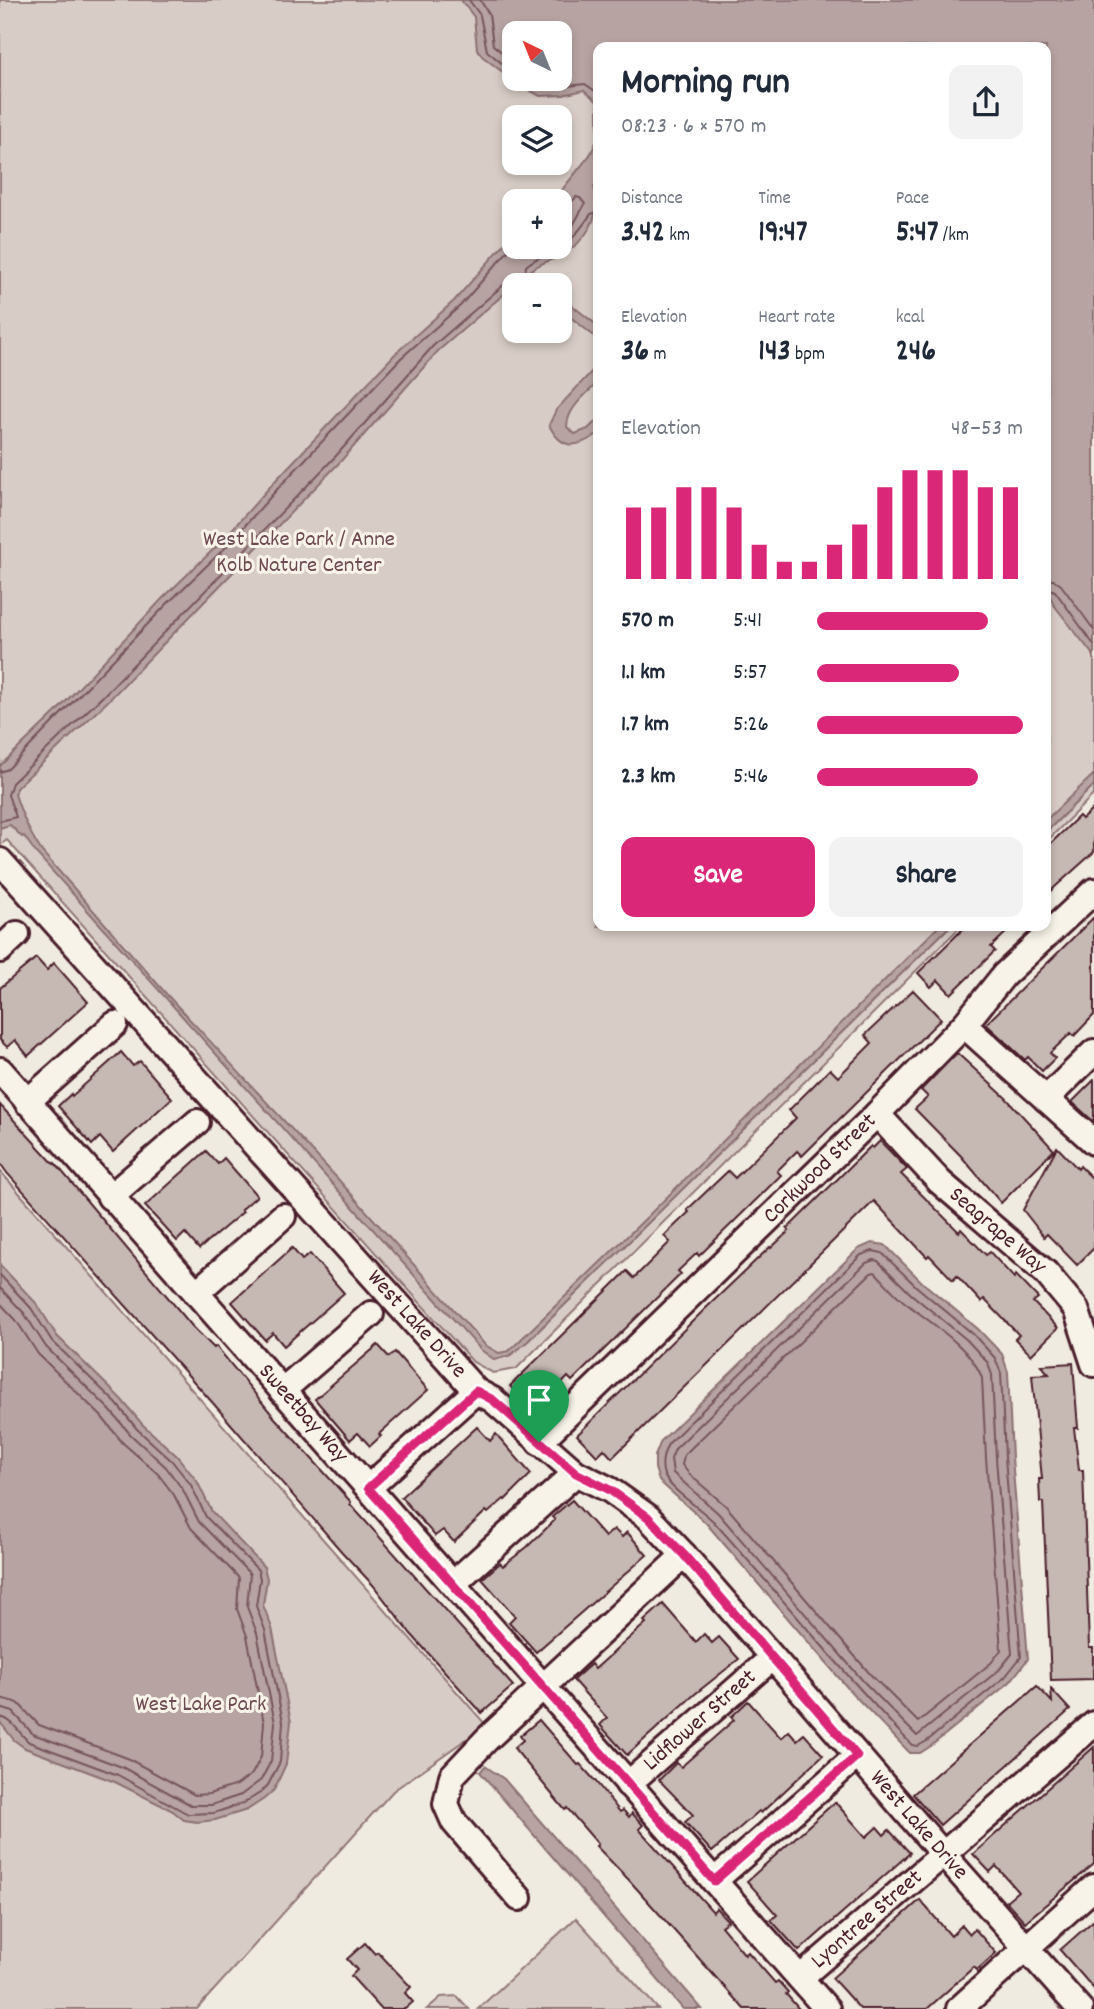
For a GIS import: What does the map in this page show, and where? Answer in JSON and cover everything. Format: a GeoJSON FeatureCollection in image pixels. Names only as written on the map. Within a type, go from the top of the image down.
{"type":"FeatureCollection","features":[{"type":"Feature","properties":{"kind":"street","name":"West Lake Drive"},"geometry":{"type":"LineString","coordinates":[[0,861],[476,1391],[493,1400],[576,1473],[610,1490],[648,1517],[684,1555],[1080,2009]]}},
{"type":"Feature","properties":{"kind":"street","name":"Corkwood Street"},"geometry":{"type":"LineString","coordinates":[[539,1442],[877,1114],[964,1025],[1004,975],[1094,891]]}},
{"type":"Feature","properties":{"kind":"street"},"geometry":{"type":"LineString","coordinates":[[27,1102],[115,1024]]}},
{"type":"Feature","properties":{"kind":"street"},"geometry":{"type":"LineString","coordinates":[[964,1025],[1094,1142]]}},
{"type":"Feature","properties":{"kind":"street"},"geometry":{"type":"LineString","coordinates":[[1046,1099],[1094,1052]]}},
{"type":"Feature","properties":{"kind":"street","name":"Sweetbay Way"},"geometry":{"type":"LineString","coordinates":[[0,1070],[827,2009]]}},
{"type":"Feature","properties":{"kind":"street","name":"Seagrape Way"},"geometry":{"type":"LineString","coordinates":[[877,1114],[940,1182],[1046,1273],[1076,1309],[1094,1364]]}},
{"type":"Feature","properties":{"kind":"street"},"geometry":{"type":"LineString","coordinates":[[110,1197],[197,1122]]}},
{"type":"Feature","properties":{"kind":"street"},"geometry":{"type":"LineString","coordinates":[[196,1293],[283,1216]]}},
{"type":"Feature","properties":{"kind":"street"},"geometry":{"type":"LineString","coordinates":[[282,1391],[371,1314]]}},
{"type":"Feature","properties":{"kind":"street"},"geometry":{"type":"LineString","coordinates":[[368,1488],[476,1391]]}},
{"type":"Feature","properties":{"kind":"street"},"geometry":{"type":"LineString","coordinates":[[453,1583],[576,1473]]}},
{"type":"Feature","properties":{"kind":"street"},"geometry":{"type":"LineString","coordinates":[[519,1898],[454,1822],[446,1804],[452,1776],[486,1740],[684,1555]]}},
{"type":"Feature","properties":{"kind":"street","name":"Lidflower Street"},"geometry":{"type":"LineString","coordinates":[[628,1784],[772,1658]]}},
{"type":"Feature","properties":{"kind":"street","name":"Lyontree Street"},"geometry":{"type":"LineString","coordinates":[[800,1978],[1094,1724]]}},
{"type":"Feature","properties":{"kind":"street"},"geometry":{"type":"LineString","coordinates":[[714,1881],[857,1756]]}},
{"type":"Feature","properties":{"kind":"street"},"geometry":{"type":"LineString","coordinates":[[959,2009],[1094,1887]]}},
{"type":"Feature","properties":{"kind":"green space","name":"West Lake Park / Anne Kolb Nature Center"},"geometry":{"type":"Polygon","coordinates":[[[0,0],[1094,0],[1094,775],[1051,818],[1051,42],[593,42],[593,931],[937,931],[508,1355],[528,1341],[945,931],[956,931],[516,1369],[493,1373],[473,1362],[7,840],[0,845],[0,0]]]}},
{"type":"Feature","properties":{"kind":"green space"},"geometry":{"type":"Polygon","coordinates":[[[1094,785],[1094,794],[1051,837],[1051,827],[1094,785]]]}},
{"type":"Feature","properties":{"kind":"green space","name":"West Lake Park"},"geometry":{"type":"Polygon","coordinates":[[[0,1171],[486,1725],[393,1791],[197,2009],[0,2009],[0,1171]]]}},
{"type":"Feature","properties":{"kind":"green space"},"geometry":{"type":"Polygon","coordinates":[[[576,1918],[658,2009],[478,2009],[576,1918]]]}},
{"type":"Feature","properties":{"kind":"green space"},"geometry":{"type":"Polygon","coordinates":[[[457,1996],[469,2009],[427,2009],[441,1997],[457,1996]]]}},
{"type":"Feature","properties":{"kind":"water"},"geometry":{"type":"Polygon","coordinates":[[[461,0],[1094,0],[1094,656],[1051,599],[1051,42],[593,42],[593,98],[584,90],[563,95],[540,96],[531,91],[572,91],[572,21],[502,21],[502,72],[477,49],[474,17],[461,0]]]}},
{"type":"Feature","properties":{"kind":"water"},"geometry":{"type":"Polygon","coordinates":[[[593,149],[593,220],[585,236],[572,248],[572,189],[563,189],[593,149]]]}},
{"type":"Feature","properties":{"kind":"water"},"geometry":{"type":"Polygon","coordinates":[[[502,247],[502,259],[553,259],[530,271],[532,273],[502,273],[502,296],[438,351],[340,462],[108,701],[16,788],[15,794],[27,825],[43,853],[169,997],[337,1178],[485,1345],[499,1353],[509,1351],[934,931],[945,931],[528,1341],[511,1355],[495,1360],[481,1350],[36,853],[24,836],[10,825],[0,828],[0,766],[220,543],[396,353],[454,301],[502,247]]]}},
{"type":"Feature","properties":{"kind":"water"},"geometry":{"type":"Polygon","coordinates":[[[572,305],[593,322],[593,335],[572,318],[572,305]]]}},
{"type":"Feature","properties":{"kind":"water"},"geometry":{"type":"Polygon","coordinates":[[[593,370],[593,387],[570,414],[567,427],[575,434],[593,424],[593,437],[577,444],[565,443],[559,439],[549,425],[556,410],[593,370]]]}},
{"type":"Feature","properties":{"kind":"water"},"geometry":{"type":"Polygon","coordinates":[[[1094,774],[1094,785],[1051,827],[1051,815],[1094,774]]]}},
{"type":"Feature","properties":{"kind":"water"},"geometry":{"type":"Polygon","coordinates":[[[872,1243],[885,1245],[922,1282],[978,1329],[1002,1354],[1008,1372],[1028,1659],[1010,1682],[920,1753],[910,1753],[852,1693],[706,1523],[659,1481],[655,1468],[655,1456],[661,1441],[858,1249],[872,1243]]]}},
{"type":"Feature","properties":{"kind":"water"},"geometry":{"type":"Polygon","coordinates":[[[0,1265],[37,1304],[57,1336],[121,1399],[142,1424],[177,1456],[197,1481],[212,1512],[264,1567],[267,1579],[263,1605],[272,1628],[291,1722],[286,1764],[274,1790],[247,1810],[215,1820],[184,1820],[173,1811],[115,1782],[25,1748],[14,1740],[0,1722],[0,1265]]]}},
{"type":"Feature","properties":{"kind":"water"},"geometry":{"type":"Polygon","coordinates":[[[485,1766],[504,1779],[702,2009],[683,2009],[480,1772],[485,1766]]]}},
{"type":"Feature","properties":{"kind":"building"},"geometry":{"type":"Polygon","coordinates":[[[1094,808],[1094,852],[1051,891],[1051,843],[1079,816],[1082,819],[1094,808]]]}},
{"type":"Feature","properties":{"kind":"building"},"geometry":{"type":"Polygon","coordinates":[[[1094,917],[1094,1015],[1074,1036],[1071,1033],[1050,1053],[1055,1058],[1042,1071],[1028,1057],[1025,1060],[986,1024],[1094,917]]]}},
{"type":"Feature","properties":{"kind":"building"},"geometry":{"type":"Polygon","coordinates":[[[961,931],[1008,931],[991,947],[995,951],[951,994],[938,980],[931,987],[918,973],[961,931]]]}},
{"type":"Feature","properties":{"kind":"building"},"geometry":{"type":"Polygon","coordinates":[[[36,958],[47,970],[54,963],[88,1002],[28,1056],[15,1040],[7,1047],[0,1040],[0,988],[36,958]]]}},
{"type":"Feature","properties":{"kind":"building"},"geometry":{"type":"Polygon","coordinates":[[[913,990],[941,1019],[802,1156],[797,1151],[777,1171],[781,1175],[699,1256],[697,1253],[678,1271],[681,1274],[572,1381],[568,1377],[550,1396],[554,1399],[538,1415],[510,1386],[627,1271],[634,1278],[670,1242],[664,1236],[689,1212],[687,1210],[728,1171],[735,1178],[796,1118],[789,1110],[830,1069],[838,1077],[872,1043],[865,1035],[913,990]]]}},
{"type":"Feature","properties":{"kind":"building"},"geometry":{"type":"Polygon","coordinates":[[[121,1052],[133,1066],[140,1061],[172,1098],[113,1152],[100,1137],[92,1145],[58,1106],[121,1052]]]}},
{"type":"Feature","properties":{"kind":"building"},"geometry":{"type":"Polygon","coordinates":[[[957,1053],[1006,1098],[1054,1150],[1001,1203],[961,1156],[915,1109],[928,1097],[921,1090],[957,1053]]]}},
{"type":"Feature","properties":{"kind":"building"},"geometry":{"type":"Polygon","coordinates":[[[1094,1080],[1094,1122],[1072,1102],[1094,1080]]]}},
{"type":"Feature","properties":{"kind":"building"},"geometry":{"type":"Polygon","coordinates":[[[0,1105],[55,1163],[192,1326],[214,1348],[216,1346],[274,1417],[513,1686],[482,1713],[411,1634],[373,1585],[7,1173],[0,1163],[0,1105]]]}},
{"type":"Feature","properties":{"kind":"building"},"geometry":{"type":"Polygon","coordinates":[[[880,1141],[907,1169],[901,1174],[959,1232],[961,1229],[986,1255],[990,1252],[1014,1278],[1016,1275],[1038,1298],[1033,1302],[1058,1328],[1031,1355],[1015,1339],[1019,1335],[984,1299],[981,1302],[957,1276],[953,1280],[929,1255],[927,1257],[874,1201],[612,1458],[604,1449],[597,1456],[577,1435],[789,1231],[787,1229],[871,1146],[873,1148],[880,1141]]]}},
{"type":"Feature","properties":{"kind":"building"},"geometry":{"type":"Polygon","coordinates":[[[1057,1147],[1078,1169],[1080,1166],[1094,1180],[1094,1248],[1077,1265],[1047,1234],[1044,1237],[1023,1210],[1057,1147]]]}},
{"type":"Feature","properties":{"kind":"building"},"geometry":{"type":"Polygon","coordinates":[[[206,1151],[218,1164],[224,1158],[257,1196],[241,1210],[243,1212],[199,1249],[185,1233],[177,1241],[145,1206],[206,1151]]]}},
{"type":"Feature","properties":{"kind":"building"},"geometry":{"type":"Polygon","coordinates":[[[292,1248],[302,1260],[310,1254],[344,1293],[284,1346],[273,1333],[265,1340],[232,1302],[292,1248]]]}},
{"type":"Feature","properties":{"kind":"building"},"geometry":{"type":"Polygon","coordinates":[[[378,1345],[389,1357],[395,1352],[428,1390],[379,1434],[381,1436],[370,1446],[358,1433],[350,1440],[315,1399],[378,1345]]]}},
{"type":"Feature","properties":{"kind":"building"},"geometry":{"type":"Polygon","coordinates":[[[1073,1363],[1078,1428],[1074,1428],[1079,1470],[1083,1470],[1089,1648],[1093,1648],[1093,1679],[1051,1680],[1043,1502],[1040,1502],[1039,1479],[1042,1479],[1032,1375],[1049,1374],[1041,1365],[1073,1363]]]}},
{"type":"Feature","properties":{"kind":"building"},"geometry":{"type":"Polygon","coordinates":[[[477,1427],[490,1441],[496,1434],[531,1474],[505,1500],[488,1513],[486,1511],[454,1542],[443,1530],[435,1536],[401,1497],[477,1427]]]}},
{"type":"Feature","properties":{"kind":"building"},"geometry":{"type":"Polygon","coordinates":[[[572,1500],[605,1537],[614,1529],[622,1537],[627,1532],[647,1555],[536,1652],[509,1622],[515,1616],[482,1579],[500,1563],[503,1566],[527,1547],[555,1520],[552,1517],[572,1500]]]}},
{"type":"Feature","properties":{"kind":"building"},"geometry":{"type":"Polygon","coordinates":[[[663,1604],[696,1642],[704,1634],[712,1643],[719,1637],[739,1659],[627,1755],[600,1725],[607,1718],[573,1680],[591,1664],[595,1669],[663,1604]]]}},
{"type":"Feature","properties":{"kind":"building"},"geometry":{"type":"Polygon","coordinates":[[[1037,1686],[1052,1702],[1051,1689],[1070,1710],[940,1825],[913,1794],[1037,1686]]]}},
{"type":"Feature","properties":{"kind":"building"},"geometry":{"type":"Polygon","coordinates":[[[748,1701],[781,1738],[789,1731],[797,1740],[804,1734],[823,1755],[761,1813],[759,1811],[712,1852],[685,1822],[693,1815],[659,1780],[676,1763],[681,1767],[734,1720],[731,1717],[748,1701]]]}},
{"type":"Feature","properties":{"kind":"building"},"geometry":{"type":"Polygon","coordinates":[[[539,1720],[620,1812],[623,1810],[629,1817],[632,1813],[643,1825],[639,1829],[713,1912],[716,1908],[728,1921],[721,1926],[745,1955],[748,1952],[775,1983],[778,1981],[799,2009],[744,2009],[596,1846],[598,1844],[567,1808],[565,1810],[514,1748],[523,1740],[520,1736],[539,1720]]]}},
{"type":"Feature","properties":{"kind":"building"},"geometry":{"type":"Polygon","coordinates":[[[1094,1747],[1094,1864],[1025,1922],[1006,1901],[1018,1891],[996,1866],[990,1872],[973,1854],[1094,1747]]]}},
{"type":"Feature","properties":{"kind":"building"},"geometry":{"type":"Polygon","coordinates":[[[835,1802],[866,1837],[877,1827],[884,1835],[889,1830],[910,1853],[799,1951],[771,1920],[777,1915],[747,1881],[835,1802]]]}},
{"type":"Feature","properties":{"kind":"building"},"geometry":{"type":"Polygon","coordinates":[[[920,1900],[951,1936],[962,1925],[970,1934],[975,1929],[996,1953],[977,1970],[974,1967],[927,2009],[860,2009],[832,1978],[920,1900]]]}},
{"type":"Feature","properties":{"kind":"building"},"geometry":{"type":"Polygon","coordinates":[[[1094,1920],[1094,1989],[1060,1950],[1094,1920]]]}},
{"type":"Feature","properties":{"kind":"building"},"geometry":{"type":"Polygon","coordinates":[[[365,1943],[375,1954],[378,1952],[411,1987],[405,1993],[413,2002],[405,2009],[381,2009],[351,1976],[357,1970],[347,1959],[365,1943]]]}},
{"type":"Feature","properties":{"kind":"route"},"geometry":{"type":"LineString","coordinates":[[476,1391],[493,1400],[539,1442],[576,1473],[610,1490],[648,1517],[857,1756],[714,1881],[368,1488],[476,1391]]}}]}
